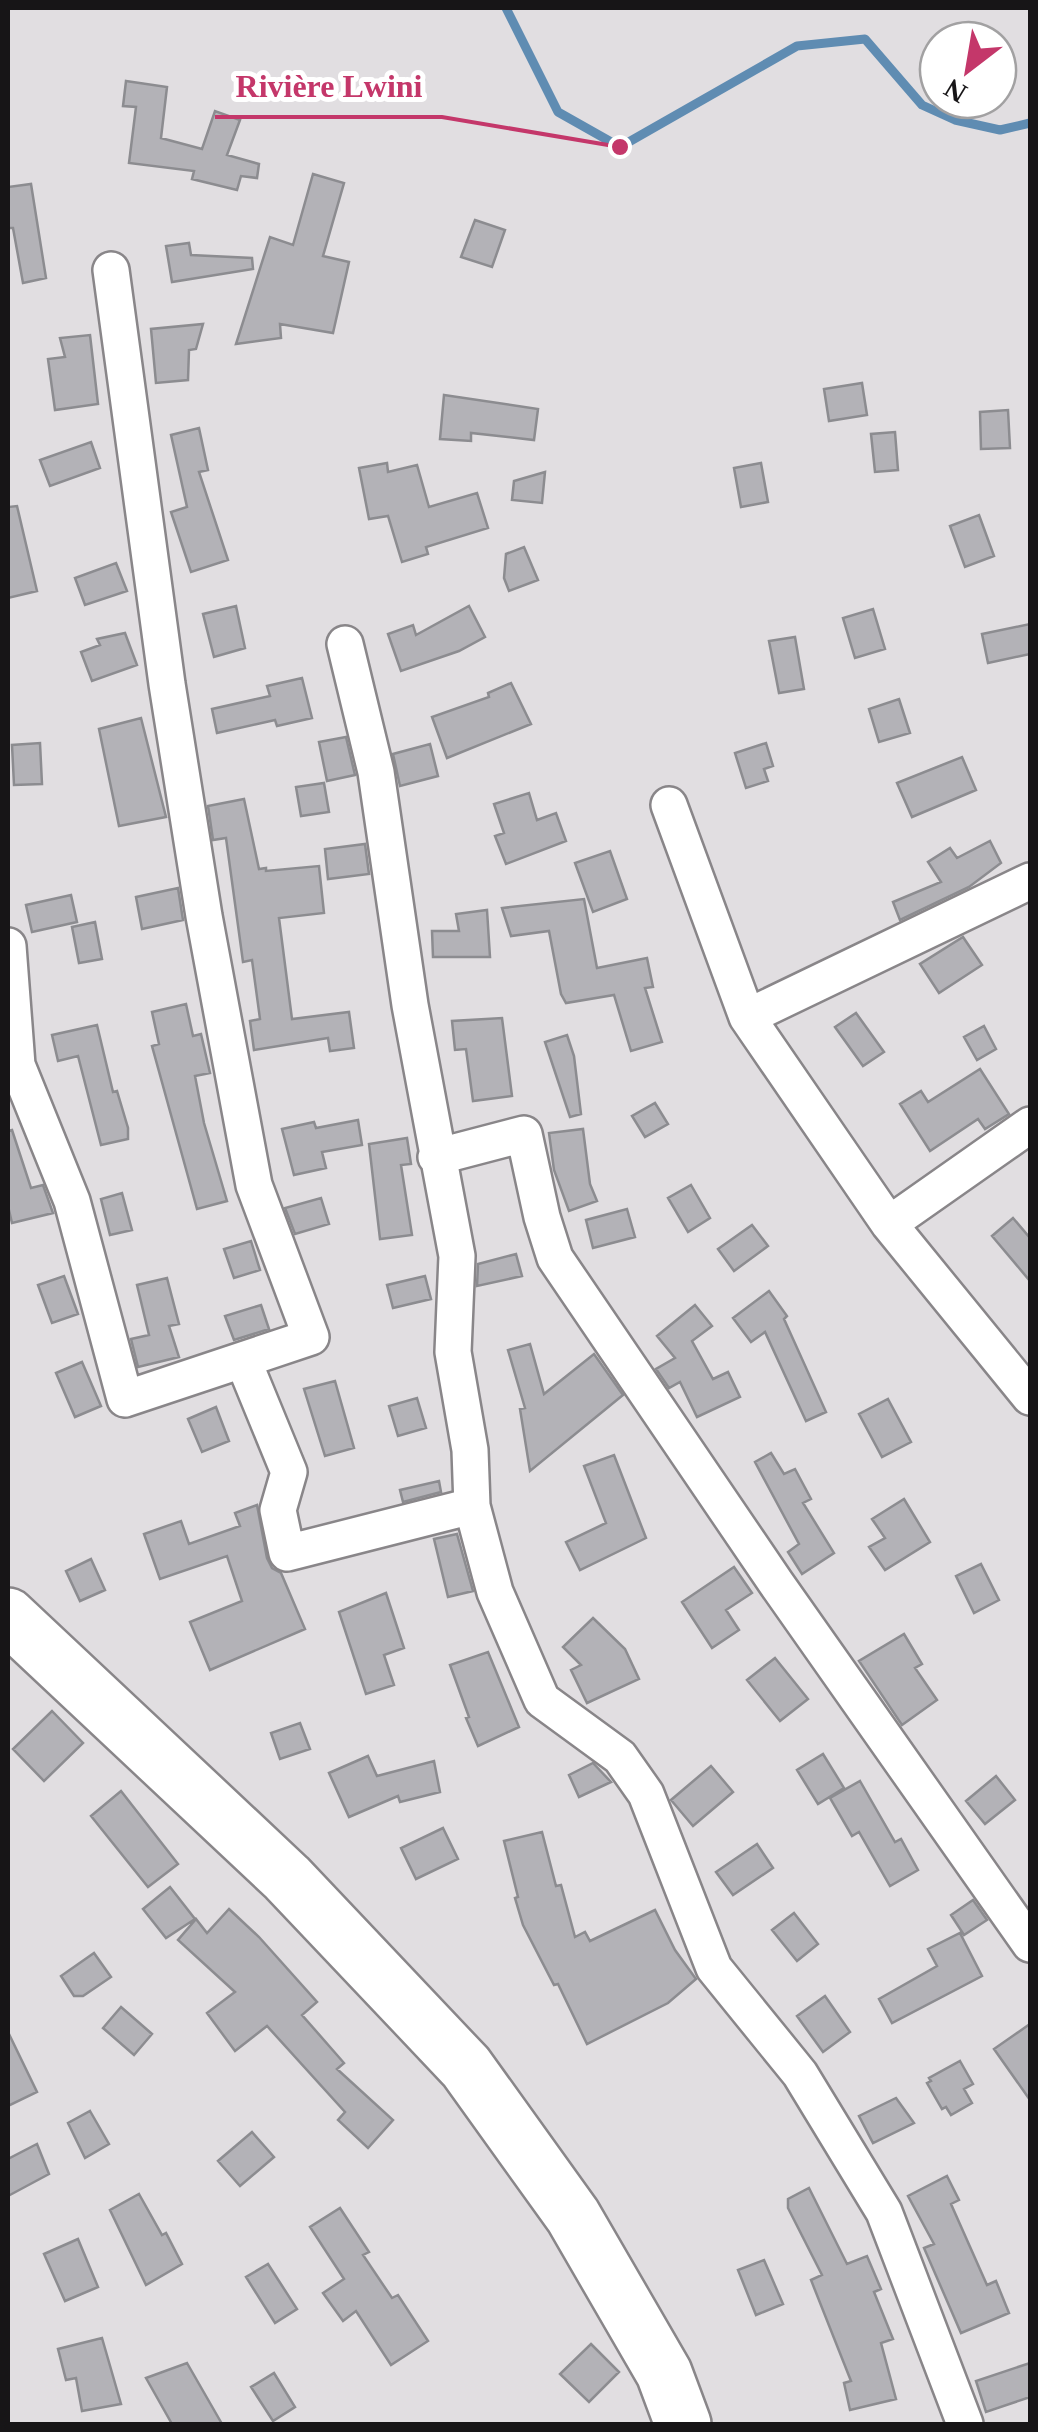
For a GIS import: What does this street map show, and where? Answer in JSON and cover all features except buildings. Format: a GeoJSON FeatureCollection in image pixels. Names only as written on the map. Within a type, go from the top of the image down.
{"type":"FeatureCollection","features":[{"type":"Feature","properties":{"kind":"highway"},"geometry":{"type":"LineString","coordinates":[[8,1616],[287,1878],[466,2067],[573,2216],[664,2373],[682,2424]]}},
{"type":"Feature","properties":{"kind":"street"},"geometry":{"type":"LineString","coordinates":[[8,946],[17,1065],[72,1201],[125,1399],[310,1337],[254,1185],[166,684],[111,270]]}},
{"type":"Feature","properties":{"kind":"street"},"geometry":{"type":"LineString","coordinates":[[345,644],[376,772],[410,1005],[457,1256],[453,1352],[470,1450],[472,1506],[495,1592],[542,1700],[620,1757],[646,1794],[714,1968],[800,2074],[884,2212],[965,2424]]}},
{"type":"Feature","properties":{"kind":"street"},"geometry":{"type":"LineString","coordinates":[[669,805],[747,1018],[889,1224],[1030,1396]]}},
{"type":"Feature","properties":{"kind":"street"},"geometry":{"type":"LineString","coordinates":[[747,1018],[1030,881]]}},
{"type":"Feature","properties":{"kind":"street"},"geometry":{"type":"LineString","coordinates":[[889,1224],[1030,1125]]}},
{"type":"Feature","properties":{"kind":"street"},"geometry":{"type":"LineString","coordinates":[[436,1157],[524,1134],[555,1258],[776,1583],[1030,1944]]}},
{"type":"Feature","properties":{"kind":"street"},"geometry":{"type":"LineString","coordinates":[[243,1360],[289,1472],[278,1510],[288,1553],[472,1506]]}},
{"type":"Feature","properties":{"kind":"waterway"},"geometry":{"type":"LineString","coordinates":[[506,8],[558,112],[620,147],[797,46],[865,39],[922,105],[955,120],[1000,130],[1030,123]]}},
{"type":"Feature","properties":{"kind":"place","name":"Rivière Lwini"},"geometry":{"type":"Point","coordinates":[620,147]}}]}
